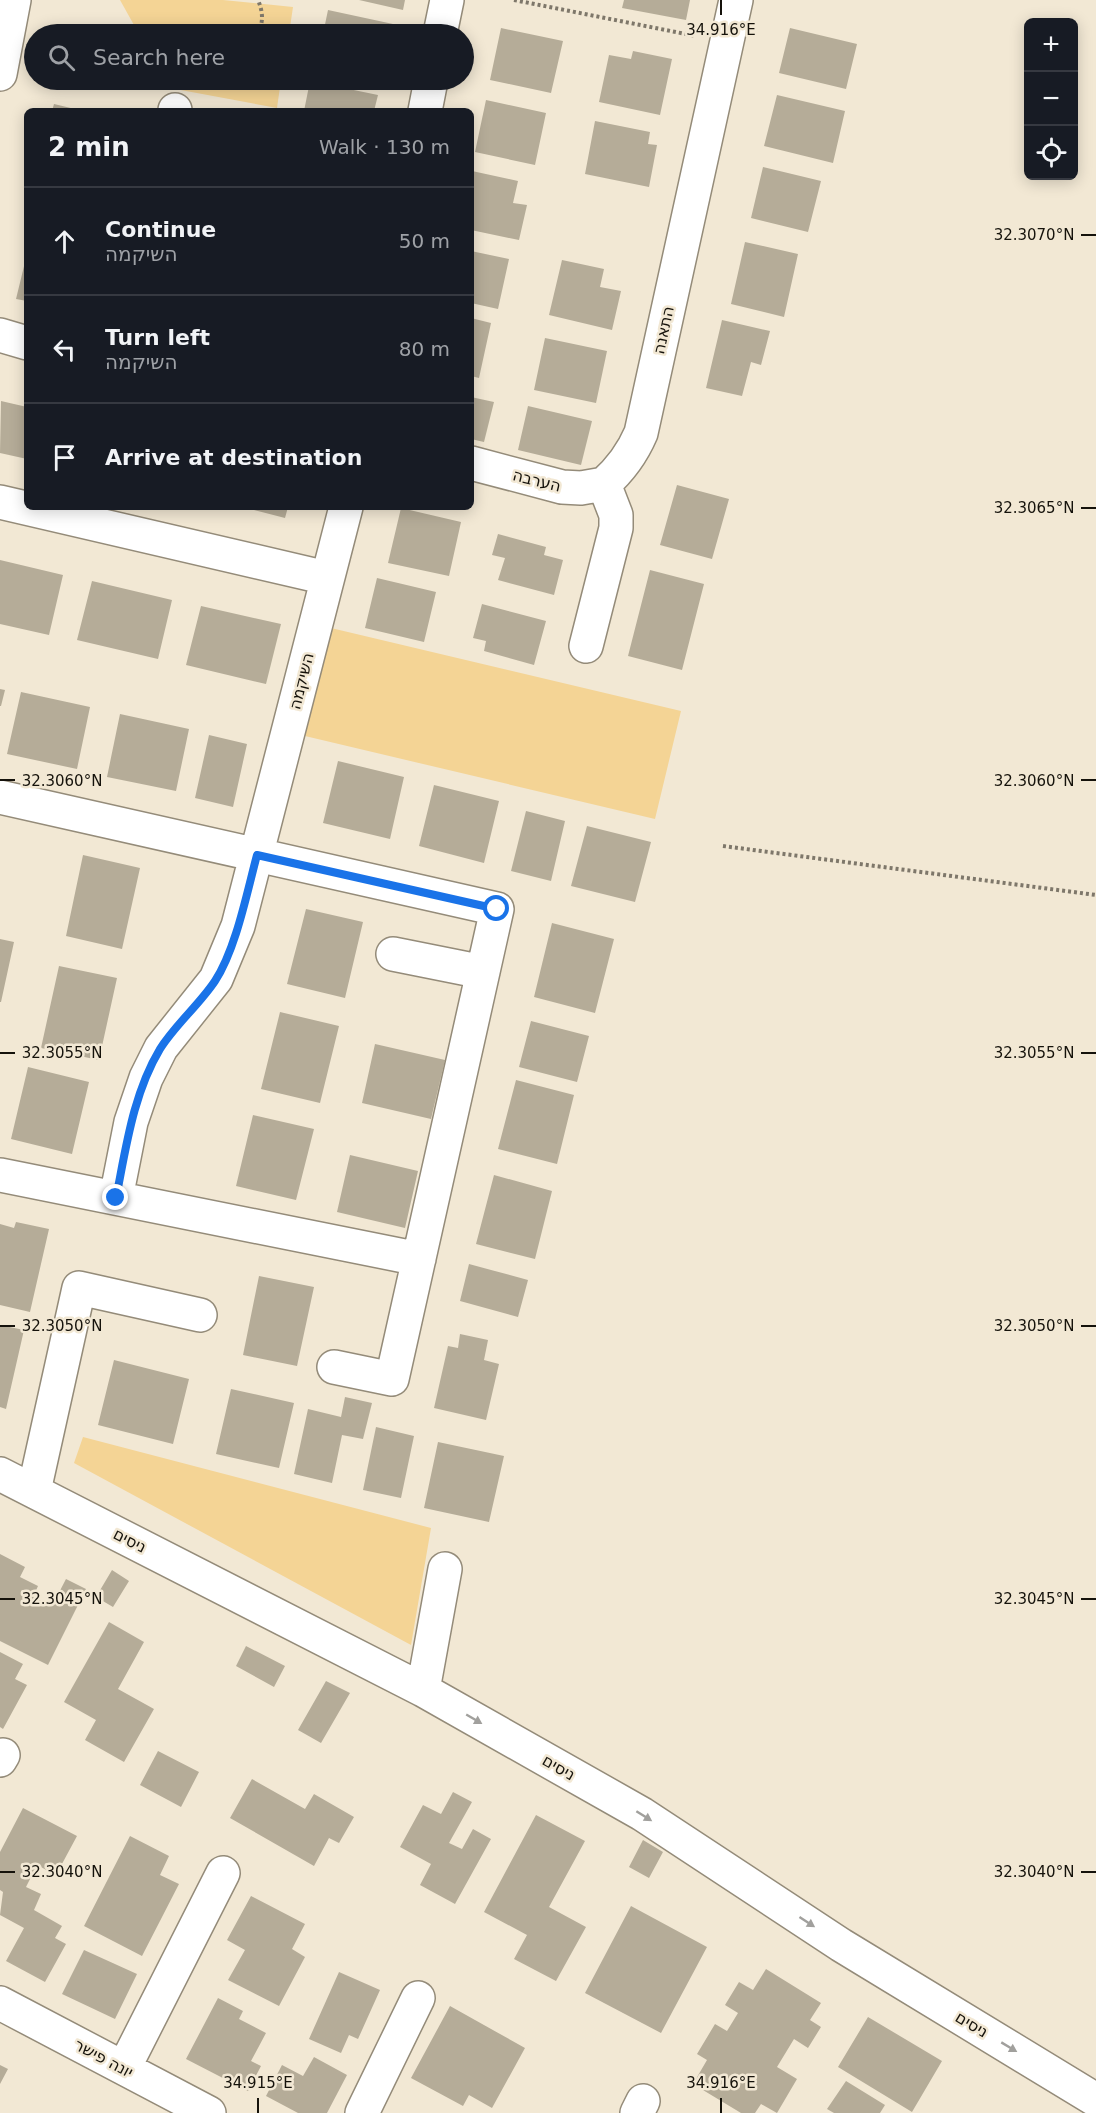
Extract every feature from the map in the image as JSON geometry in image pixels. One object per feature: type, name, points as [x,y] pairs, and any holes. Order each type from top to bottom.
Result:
[{"type":"street","points":[[0,74],[14,0]]},
{"type":"street","points":[[442,24],[447,0]]},
{"type":"street","name":"התאנה","points":[[604,484],[634,451],[641,433],[736,0]]},
{"type":"street","points":[[426,108],[429,90]]},
{"type":"street","points":[[0,335],[24,341]]},
{"type":"street","name":"הערבה","points":[[474,463],[561,487],[581,488],[604,484]]},
{"type":"street","points":[[586,646],[616,528],[616,515],[604,484]]},
{"type":"street","points":[[0,502],[24,508]]},
{"type":"street","points":[[34,510],[327,578]]},
{"type":"street","name":"השיקמה","points":[[116,1198],[130,1122],[146,1078],[161,1048],[216,979],[238,926],[345,510]]},
{"type":"street","points":[[0,797],[497,909],[392,1379],[333,1367]]},
{"type":"street","points":[[393,954],[480,983]]},
{"type":"street","points":[[0,1176],[419,1259]]},
{"type":"street","points":[[34,1491],[79,1288],[200,1315]]},
{"type":"street","name":"ניסים","points":[[0,1474],[423,1690],[642,1814],[841,1945],[1096,2100]]},
{"type":"street","points":[[423,1690],[445,1569]]},
{"type":"street","points":[[124,2068],[223,1873]]},
{"type":"street","points":[[362,2113],[418,1998]]},
{"type":"street","name":"יונה פישר","points":[[0,2002],[209,2113]]},
{"type":"path","points":[[258,0],[263,10],[262,24]]},
{"type":"path","points":[[514,0],[726,43]]},
{"type":"path","points":[[723,846],[1096,895]]},
{"type":"shaded area","points":[[120,0],[223,0],[293,7],[290,24],[133,24]]},
{"type":"shaded area","points":[[181,90],[280,90],[277,108]]},
{"type":"shaded area","points":[[331,628],[681,711],[655,819],[305,736]]},
{"type":"shaded area","points":[[83,1437],[431,1528],[411,1645],[74,1463]]},
{"type":"building","points":[[359,0],[405,0],[403,10]]},
{"type":"building","points":[[624,0],[690,0],[686,20],[622,8]]},
{"type":"building","points":[[328,10],[393,24],[325,24]]},
{"type":"building","points":[[501,28],[563,41],[551,93],[490,80]]},
{"type":"building","points":[[790,28],[857,44],[846,89],[779,73]]},
{"type":"building","points":[[633,51],[672,59],[660,115],[599,102],[609,55],[631,59]]},
{"type":"building","points":[[308,90],[354,90],[378,95],[375,108],[305,108]]},
{"type":"building","points":[[777,95],[845,111],[833,163],[764,146]]},
{"type":"building","points":[[486,100],[546,113],[535,165],[475,152]]},
{"type":"building","points":[[54,104],[71,108],[53,108]]},
{"type":"building","points":[[595,121],[650,132],[648,144],[657,145],[649,187],[585,174]]},
{"type":"building","points":[[763,167],[821,181],[808,232],[751,218]]},
{"type":"building","points":[[474,171],[518,181],[513,203],[527,205],[519,240],[474,231]]},
{"type":"building","points":[[745,242],[798,254],[784,317],[731,304]]},
{"type":"building","points":[[474,252],[509,259],[498,309],[474,304]]},
{"type":"building","points":[[562,260],[604,269],[600,287],[621,291],[612,330],[549,315]]},
{"type":"building","points":[[24,266],[24,300],[16,299]]},
{"type":"building","points":[[474,319],[491,323],[479,378],[474,377]]},
{"type":"building","points":[[722,320],[770,331],[761,365],[751,362],[742,396],[706,388]]},
{"type":"building","points":[[545,338],[607,351],[596,403],[534,390]]},
{"type":"building","points":[[474,398],[494,402],[484,442],[474,440]]},
{"type":"building","points":[[1,401],[24,406],[24,458],[0,453]]},
{"type":"building","points":[[528,406],[592,421],[581,465],[518,450]]},
{"type":"building","points":[[677,485],[729,499],[712,559],[660,545]]},
{"type":"building","points":[[254,510],[287,510],[285,518]]},
{"type":"building","points":[[401,510],[461,522],[449,576],[388,563]]},
{"type":"building","points":[[498,534],[546,547],[544,555],[563,560],[554,595],[498,580],[505,558],[492,555]]},
{"type":"building","points":[[0,560],[63,575],[49,635],[0,624]]},
{"type":"building","points":[[650,570],[704,584],[682,670],[628,656]]},
{"type":"building","points":[[377,578],[436,592],[424,642],[365,628]]},
{"type":"building","points":[[92,581],[172,600],[158,659],[77,640]]},
{"type":"building","points":[[482,604],[546,621],[534,665],[484,651],[486,641],[473,638]]},
{"type":"building","points":[[201,606],[281,624],[266,684],[186,665]]},
{"type":"building","points":[[0,689],[5,690],[1,706],[0,706]]},
{"type":"building","points":[[21,692],[90,707],[77,769],[7,754]]},
{"type":"building","points":[[120,714],[189,729],[176,791],[107,777]]},
{"type":"building","points":[[209,735],[247,744],[233,807],[195,798]]},
{"type":"building","points":[[338,761],[404,777],[390,839],[323,823]]},
{"type":"building","points":[[434,785],[499,801],[484,863],[419,846]]},
{"type":"building","points":[[526,811],[565,821],[551,881],[511,871]]},
{"type":"building","points":[[587,826],[651,842],[635,902],[571,886]]},
{"type":"building","points":[[83,855],[140,868],[122,949],[66,936]]},
{"type":"building","points":[[306,909],[363,922],[345,998],[287,984]]},
{"type":"building","points":[[552,923],[614,939],[595,1013],[534,997]]},
{"type":"building","points":[[0,939],[14,942],[1,1002],[0,1002]]},
{"type":"building","points":[[59,966],[117,978],[99,1060],[41,1048]]},
{"type":"building","points":[[280,1012],[339,1026],[320,1103],[261,1089]]},
{"type":"building","points":[[531,1021],[589,1036],[577,1082],[519,1067]]},
{"type":"building","points":[[375,1044],[445,1060],[431,1119],[362,1103]]},
{"type":"building","points":[[28,1067],[89,1082],[72,1154],[11,1139]]},
{"type":"building","points":[[516,1080],[574,1095],[557,1164],[498,1149]]},
{"type":"building","points":[[253,1115],[314,1129],[296,1200],[236,1186]]},
{"type":"building","points":[[350,1155],[418,1171],[405,1228],[337,1212]]},
{"type":"building","points":[[494,1175],[552,1191],[535,1259],[476,1244]]},
{"type":"building","points":[[16,1222],[49,1229],[30,1312],[0,1305],[0,1224],[14,1228]]},
{"type":"building","points":[[469,1264],[528,1280],[518,1317],[460,1301]]},
{"type":"building","points":[[259,1276],[314,1287],[297,1366],[243,1355]]},
{"type":"building","points":[[0,1325],[24,1330],[6,1409],[0,1407]]},
{"type":"building","points":[[460,1334],[488,1340],[484,1360],[499,1364],[486,1420],[434,1408],[448,1346],[458,1348]]},
{"type":"building","points":[[114,1360],[189,1379],[173,1444],[98,1425]]},
{"type":"building","points":[[231,1389],[294,1403],[279,1468],[216,1454]]},
{"type":"building","points":[[345,1397],[372,1403],[363,1439],[342,1435],[332,1483],[294,1474],[308,1409],[341,1417]]},
{"type":"building","points":[[376,1427],[414,1436],[401,1498],[363,1490]]},
{"type":"building","points":[[438,1442],[504,1456],[489,1522],[424,1508]]},
{"type":"building","points":[[0,1554],[25,1567],[20,1577],[38,1586],[33,1597],[52,1606],[66,1579],[86,1589],[48,1665],[0,1641]]},
{"type":"building","points":[[112,1570],[129,1581],[113,1607],[96,1597]]},
{"type":"building","points":[[109,1622],[144,1642],[118,1689],[154,1709],[124,1762],[85,1740],[96,1720],[64,1702]]},
{"type":"building","points":[[246,1646],[285,1666],[274,1687],[236,1666]]},
{"type":"building","points":[[0,1652],[23,1664],[15,1679],[27,1685],[3,1729],[0,1727]]},
{"type":"building","points":[[326,1681],[350,1693],[321,1743],[298,1730]]},
{"type":"building","points":[[158,1751],[199,1772],[181,1807],[140,1785]]},
{"type":"building","points":[[252,1779],[305,1809],[314,1794],[354,1817],[339,1843],[329,1838],[314,1866],[230,1818]]},
{"type":"building","points":[[453,1792],[472,1802],[449,1843],[462,1849],[473,1829],[491,1839],[455,1904],[420,1885],[431,1864],[400,1847],[423,1805],[441,1814]]},
{"type":"building","points":[[23,1808],[77,1836],[56,1875],[37,1865],[26,1887],[41,1894],[34,1910],[62,1926],[55,1938],[66,1944],[45,1982],[6,1961],[24,1928],[0,1915],[3,1892],[0,1890],[0,1852]]},
{"type":"building","points":[[536,1815],[585,1841],[549,1907],[586,1927],[556,1981],[514,1959],[527,1935],[484,1912]]},
{"type":"building","points":[[130,1836],[169,1856],[160,1875],[179,1884],[142,1956],[84,1926]]},
{"type":"building","points":[[643,1840],[663,1852],[649,1878],[629,1867]]},
{"type":"building","points":[[251,1896],[305,1924],[292,1949],[305,1957],[279,2006],[228,1980],[245,1950],[227,1940]]},
{"type":"building","points":[[631,1906],[707,1947],[661,2033],[585,1993]]},
{"type":"building","points":[[84,1950],[137,1974],[115,2019],[62,1994]]},
{"type":"building","points":[[766,1969],[821,2003],[810,2020],[821,2027],[808,2048],[794,2039],[777,2067],[797,2079],[777,2113],[761,2104],[755,2113],[741,2113],[693,2084],[707,2060],[697,2054],[715,2024],[727,2031],[738,2013],[725,2005],[739,1982],[753,1990]]},
{"type":"building","points":[[339,1972],[380,1990],[358,2039],[349,2035],[341,2053],[309,2039]]},
{"type":"building","points":[[218,1998],[243,2011],[239,2019],[266,2033],[251,2061],[261,2066],[248,2091],[186,2059]]},
{"type":"building","points":[[450,2006],[525,2048],[492,2108],[469,2095],[463,2106],[411,2078]]},
{"type":"building","points":[[868,2017],[942,2061],[912,2112],[838,2067]]},
{"type":"building","points":[[314,2057],[347,2075],[327,2113],[298,2113],[266,2096],[282,2065],[303,2076]]},
{"type":"building","points":[[0,2065],[8,2069],[0,2084]]},
{"type":"building","points":[[846,2081],[885,2105],[880,2113],[834,2113],[827,2109]]},
{"type":"route","points":[[116,1198],[130,1122],[146,1078],[161,1048],[216,979],[238,926],[257,855],[497,909]]}]
